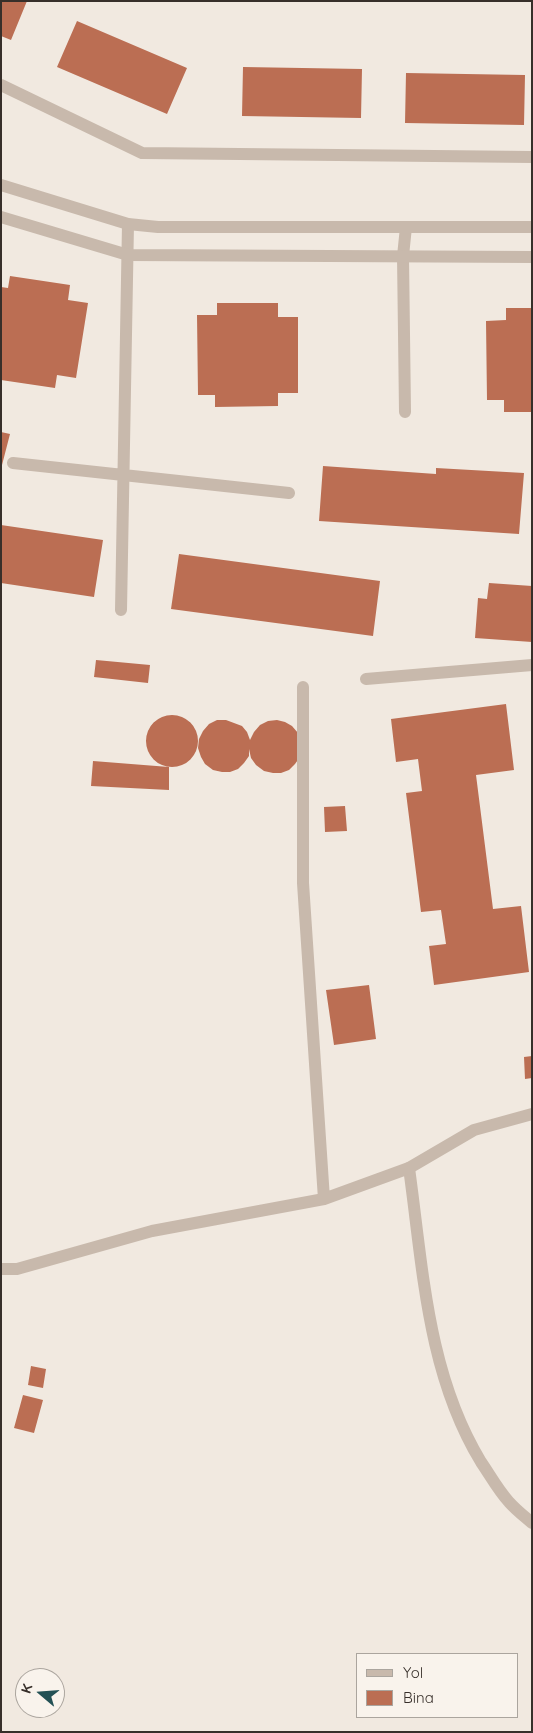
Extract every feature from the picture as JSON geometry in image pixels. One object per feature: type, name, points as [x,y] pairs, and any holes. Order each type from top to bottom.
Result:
[{"type":"street","points":[[1,85],[142,153],[532,157]]},
{"type":"street","points":[[1,185],[128,224],[158,227],[532,227]]},
{"type":"street","points":[[1,217],[128,255],[532,257]]},
{"type":"street","points":[[121,610],[128,224]]},
{"type":"street","points":[[405,412],[403,256],[406,227]]},
{"type":"street","points":[[13,463],[289,493]]},
{"type":"street","points":[[366,679],[532,665]]},
{"type":"street","points":[[303,687],[303,883],[324,1199]]},
{"type":"street","points":[[1,1273],[152,1231],[324,1199],[409,1168],[474,1130],[532,1114]]},
{"type":"street","points":[[409,1168],[431,1328],[448,1392],[471,1443],[491,1477],[509,1502],[532,1523]]},
{"type":"street","points":[[1,1269],[17,1269]]},
{"type":"building","points":[[1,1],[27,1],[11,40],[1,36]]},
{"type":"building","points":[[77,21],[187,68],[167,114],[57,67]]},
{"type":"building","points":[[243,67],[362,69],[361,118],[242,116]]},
{"type":"building","points":[[406,73],[525,75],[524,125],[405,123]]},
{"type":"building","points":[[10,276],[70,285],[68,300],[88,303],[76,378],[57,375],[55,388],[1,380],[1,287],[8,288]]},
{"type":"building","points":[[217,303],[278,303],[278,317],[298,317],[298,393],[278,393],[278,406],[215,407],[215,395],[198,395],[197,315],[217,315]]},
{"type":"building","points":[[506,308],[532,308],[532,412],[504,412],[504,400],[487,400],[486,321],[506,320]]},
{"type":"building","points":[[1,432],[10,434],[2,465],[1,465]]},
{"type":"building","points":[[323,466],[436,474],[436,468],[524,473],[519,534],[319,521]]},
{"type":"building","points":[[1,525],[103,540],[94,597],[1,583]]},
{"type":"building","points":[[179,554],[380,581],[373,636],[171,609]]},
{"type":"building","points":[[489,583],[532,586],[532,642],[475,638],[478,598],[487,599]]},
{"type":"building","points":[[96,660],[150,665],[148,683],[94,677]]},
{"type":"building","points":[[506,704],[514,770],[476,775],[493,909],[521,906],[529,972],[434,985],[429,946],[446,944],[441,910],[421,912],[406,793],[422,791],[418,759],[396,762],[391,719]]},
{"type":"building","points":[[167,715],[177,715],[191,722],[198,736],[198,746],[191,760],[177,767],[167,767],[157,763],[150,756],[146,746],[146,736],[150,726],[157,719]]},
{"type":"building","points":[[217,720],[226,720],[242,726],[250,740],[260,725],[268,721],[277,720],[285,722],[298,733],[300,757],[289,770],[273,773],[264,771],[256,765],[251,758],[249,749],[249,756],[238,769],[230,772],[213,770],[205,764],[198,748],[199,739],[203,731],[209,724]]},
{"type":"building","points":[[93,761],[169,767],[169,790],[91,786]]},
{"type":"building","points":[[345,806],[347,831],[325,832],[324,807]]},
{"type":"building","points":[[369,985],[376,1039],[334,1045],[326,990]]},
{"type":"building","points":[[532,1056],[532,1078],[525,1079],[524,1057]]},
{"type":"building","points":[[31,1366],[46,1369],[43,1388],[28,1385]]},
{"type":"building","points":[[23,1395],[43,1400],[34,1433],[14,1428]]}]
